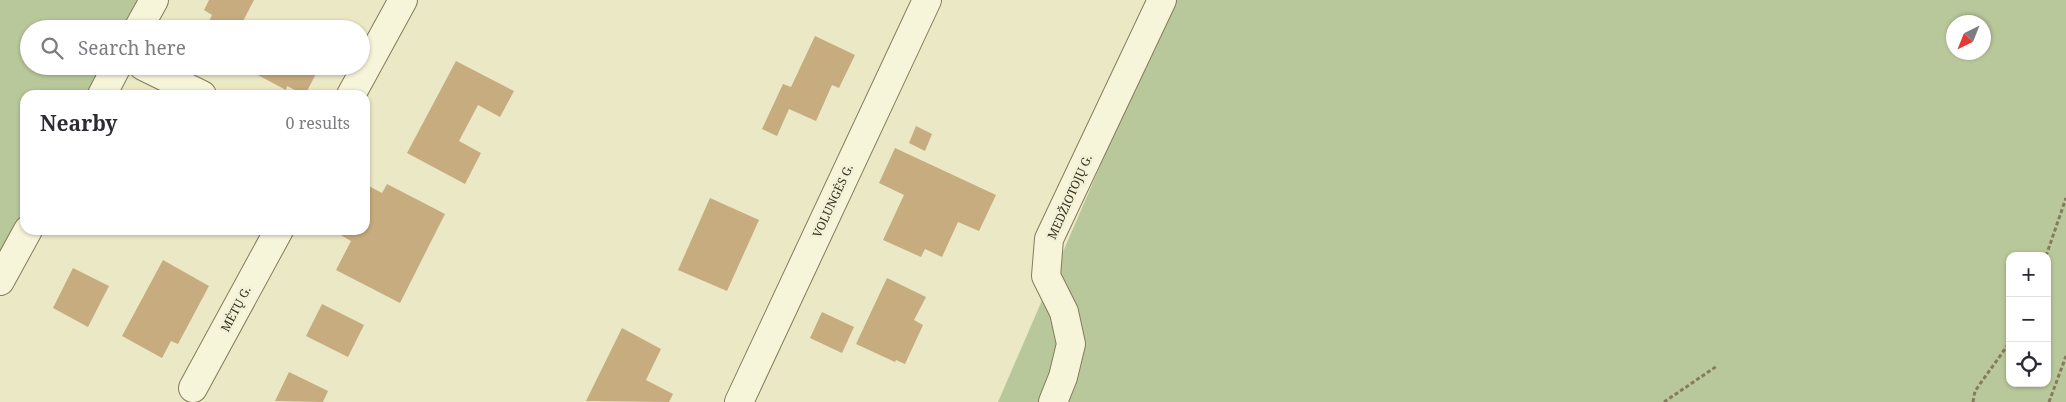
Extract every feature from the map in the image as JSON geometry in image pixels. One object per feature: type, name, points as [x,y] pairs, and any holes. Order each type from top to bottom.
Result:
[{"type":"street","points":[[143,20],[154,0]]},
{"type":"street","points":[[370,61],[403,0]]},
{"type":"street","name":"VOLUNGĖS G.","points":[[739,402],[927,0]]},
{"type":"street","name":"MEDŽIOTOJŲ G.","points":[[1053,402],[1063,377],[1071,344],[1064,312],[1046,276],[1049,239],[1162,0]]},
{"type":"street","points":[[105,90],[112,75]]},
{"type":"street","points":[[161,75],[192,90]]},
{"type":"street","points":[[355,90],[363,75]]},
{"type":"street","points":[[0,280],[25,235]]},
{"type":"street","name":"MĖTŲ G.","points":[[194,388],[276,235]]},
{"type":"path","points":[[2047,252],[2066,198]]},
{"type":"path","points":[[1972,402],[1976,391],[2006,348]]},
{"type":"path","points":[[2049,402],[2066,356]]},
{"type":"path","points":[[1664,402],[1717,366]]},
{"type":"green space","points":[[0,0],[144,0],[134,20],[20,20],[20,75],[104,75],[96,90],[20,90],[20,231],[0,269]]},
{"type":"green space","points":[[1172,0],[2066,0],[2066,402],[998,402]]},
{"type":"building","points":[[209,0],[254,0],[244,20],[210,20],[212,15],[204,10]]},
{"type":"building","points":[[815,36],[855,55],[839,88],[832,85],[816,121],[789,109],[777,136],[762,129],[783,84],[791,87]]},
{"type":"building","points":[[456,61],[514,91],[500,117],[478,105],[459,141],[481,153],[465,184],[407,153]]},
{"type":"building","points":[[258,75],[315,75],[308,90],[295,90],[287,86],[286,90]]},
{"type":"building","points":[[916,126],[932,134],[925,151],[909,143]]},
{"type":"building","points":[[895,148],[996,195],[979,231],[958,222],[942,257],[925,249],[921,257],[883,240],[904,195],[879,183]]},
{"type":"building","points":[[387,184],[445,214],[400,303],[336,270],[351,241],[341,235],[370,235],[370,187],[382,193]]},
{"type":"building","points":[[710,198],[759,220],[727,291],[678,270]]},
{"type":"building","points":[[163,260],[209,286],[178,344],[171,341],[162,358],[122,336]]},
{"type":"building","points":[[73,268],[109,286],[88,327],[53,308]]},
{"type":"building","points":[[887,278],[926,297],[914,320],[923,325],[905,364],[896,360],[895,362],[856,344]]},
{"type":"building","points":[[322,304],[364,325],[348,357],[306,336]]},
{"type":"building","points":[[822,312],[854,327],[842,353],[810,338]]},
{"type":"building","points":[[622,328],[661,349],[646,380],[673,394],[669,402],[586,401]]},
{"type":"building","points":[[289,372],[328,391],[323,402],[275,401]]}]
